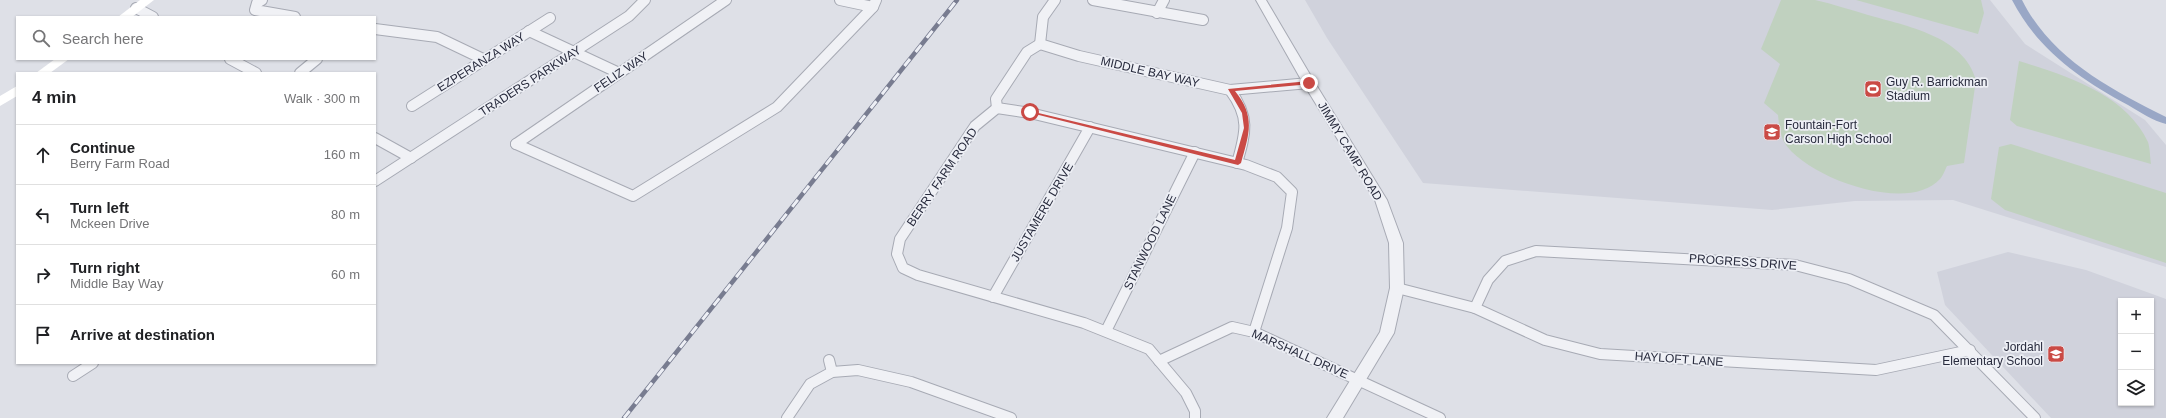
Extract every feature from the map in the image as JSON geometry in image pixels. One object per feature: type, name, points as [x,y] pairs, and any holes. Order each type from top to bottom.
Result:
[{"type":"main road","points":[[125,16],[148,0]]},
{"type":"main road","points":[[44,72],[62,60]]},
{"type":"main road","points":[[0,102],[16,91]]},
{"type":"street","points":[[262,0],[257,4],[255,10],[289,16]]},
{"type":"street","name":"TRADERS PARKWAY","points":[[376,180],[576,52],[629,16],[645,0]]},
{"type":"street","name":"FELIZ WAY","points":[[726,0],[516,144],[633,196],[777,107],[874,4]]},
{"type":"street","points":[[840,0],[874,4]]},
{"type":"street","points":[[1055,0],[1044,17],[1040,44],[1027,52],[996,100],[997,108],[1030,112],[1195,152],[1238,163],[1272,174],[1283,180],[1292,192],[1287,228],[1254,332]]},
{"type":"street","points":[[1093,0],[1157,13],[1203,20]]},
{"type":"street","points":[[1157,13],[1164,0]]},
{"type":"street","name":"JIMMY CAMP ROAD","points":[[1261,0],[1309,83],[1381,200],[1396,242],[1397,288],[1387,333],[1335,418]]},
{"type":"street","points":[[136,8],[151,16]]},
{"type":"street","name":"EZPERANZA WAY","points":[[412,106],[483,59],[550,18]]},
{"type":"street","points":[[376,29],[438,37],[483,59]]},
{"type":"street","points":[[529,31],[619,73]]},
{"type":"street","name":"MIDDLE BAY WAY","points":[[1040,44],[1079,56],[1230,90],[1309,83]]},
{"type":"street","points":[[232,60],[254,72]]},
{"type":"street","points":[[301,72],[316,60]]},
{"type":"street","points":[[1230,90],[1240,102],[1245,113],[1247,128],[1238,163]]},
{"type":"street","name":"BERRY FARM ROAD","points":[[997,108],[975,126],[900,239],[897,254],[903,268],[918,275],[1106,331],[1149,349],[1186,393],[1195,411],[1195,418]]},
{"type":"street","name":"JUSTAMERE DRIVE","points":[[993,297],[1090,127]]},
{"type":"street","points":[[376,139],[411,158]]},
{"type":"street","name":"STANWOOD LANE","points":[[1106,331],[1195,152]]},
{"type":"street","name":"PROGRESS DRIVE","points":[[1475,308],[1488,280],[1505,261],[1536,251],[1795,264],[1850,279],[1934,315],[2035,418]]},
{"type":"street","name":"HAYLOFT LANE","points":[[1397,288],[1475,308],[1545,340],[1600,354],[1876,370],[1970,350]]},
{"type":"street","name":"MARSHALL DRIVE","points":[[1159,361],[1232,327],[1254,332],[1359,379],[1440,418]]},
{"type":"street","points":[[73,376],[91,364]]},
{"type":"street","points":[[787,418],[810,384],[830,366],[858,370],[911,382],[1011,418]]},
{"type":"shaded area","name":"Fountain-Fort Carson High School","points":[[1305,0],[1990,0],[2025,44],[2145,120],[2166,145],[2166,267],[1953,200],[1855,201],[1772,210],[1423,183],[1327,38]]},
{"type":"shaded area","name":"Jordahl Elementary School","points":[[2008,252],[2086,270],[2166,299],[2166,418],[2051,418],[1945,305],[1937,272]]},
{"type":"green space","name":"Guy R. Barrickman Stadium","points":[[1781,0],[1815,0],[1916,29],[1947,43],[1959,53],[1969,65],[1976,80],[1964,163],[1947,166],[1940,179],[1925,189],[1905,193],[1882,192],[1858,187],[1834,179],[1813,168],[1795,155],[1784,142],[1778,115],[1764,103],[1780,64],[1761,49]]},
{"type":"green space","points":[[1856,0],[1981,0],[1984,13],[1978,34]]},
{"type":"green space","points":[[2019,61],[2074,80],[2110,99],[2125,111],[2138,125],[2148,142],[2151,164],[2017,126],[2010,120]]},
{"type":"green space","points":[[2011,144],[2166,193],[2166,263],[2005,210],[1991,199],[1999,147]]},
{"type":"waterway","points":[[2017,0],[2020,7],[2040,34],[2055,52],[2068,64],[2116,95],[2166,121]]},
{"type":"railway","points":[[624,418],[957,0]]},
{"type":"place","name":"Guy R. Barrickman Stadium","points":[[1873,89]]},
{"type":"place","name":"Fountain-Fort Carson High School","points":[[1772,132]]},
{"type":"place","name":"Jordahl Elementary School","points":[[2056,354]]},
{"type":"route","points":[[1030,112],[1238,163],[1247,128],[1245,113],[1240,102],[1230,90],[1309,83]]}]
